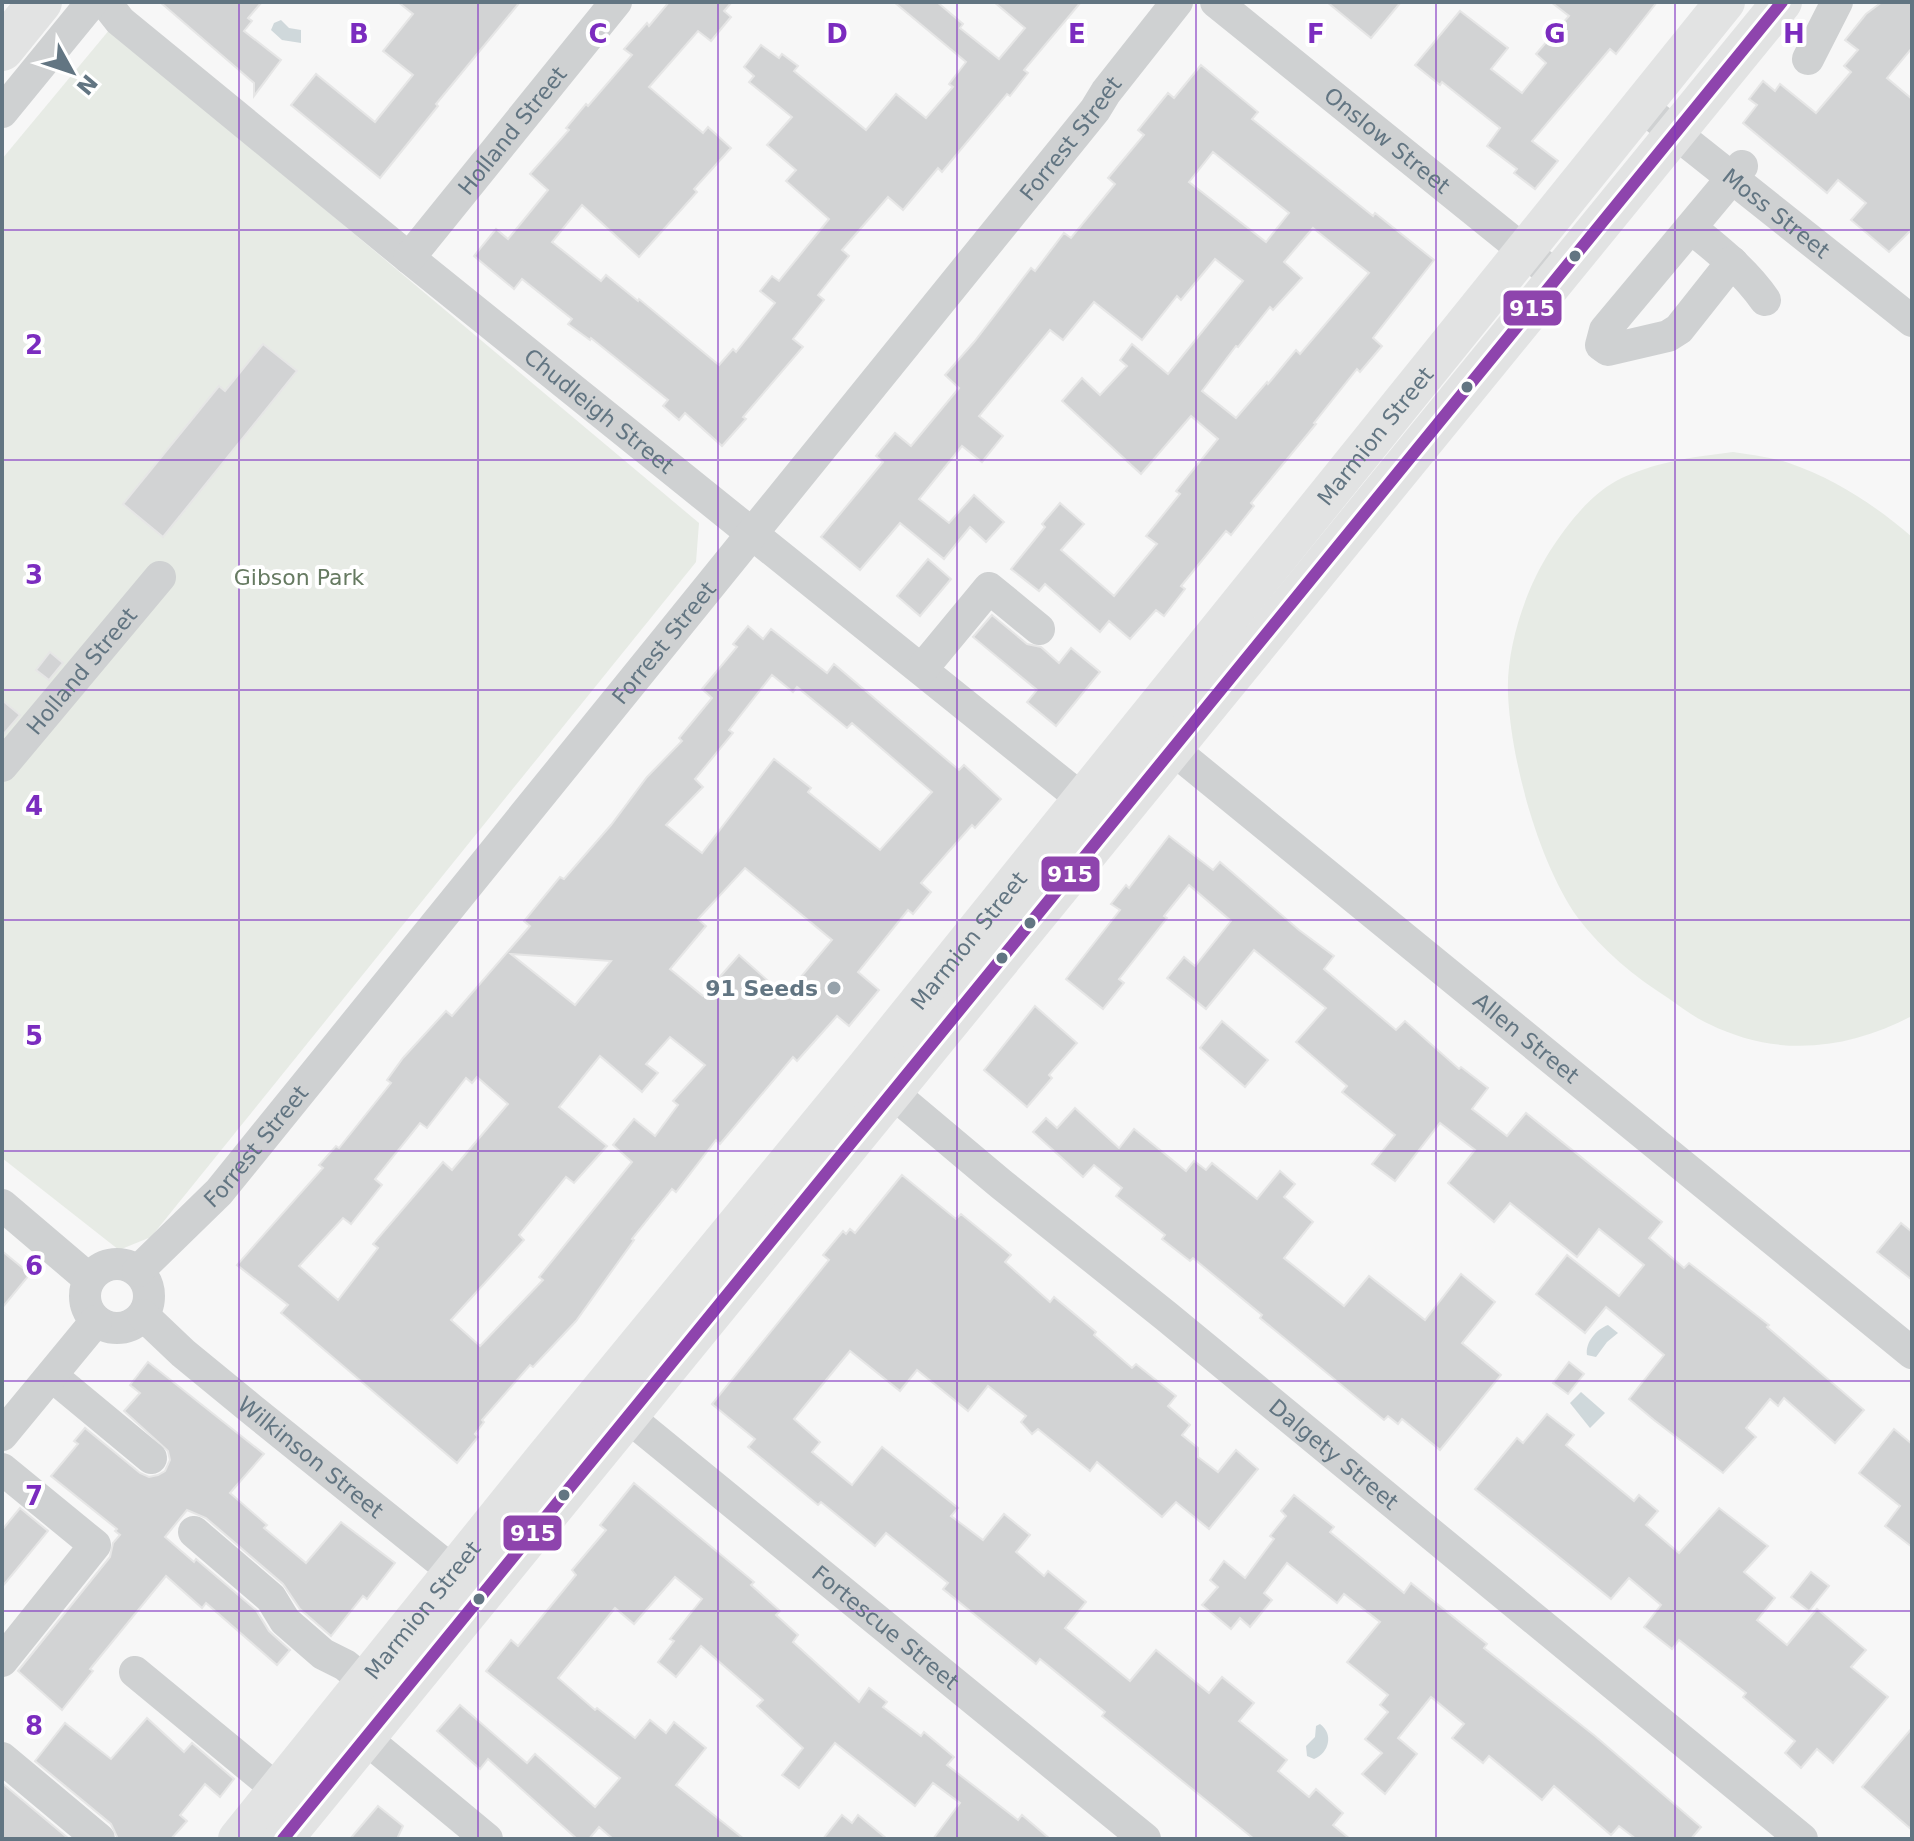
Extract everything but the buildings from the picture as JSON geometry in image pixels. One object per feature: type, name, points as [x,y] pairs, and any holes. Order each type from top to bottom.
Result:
[{"type":"highway","points":[[2,49],[70,8]]},
{"type":"main road","name":"Marmion Street","points":[[238,1839],[366,1682],[468,1584],[627,1416],[878,1081],[1082,799],[1725,2]]},
{"type":"main road","name":"Marmion Street","points":[[283,1839],[365,1738],[468,1584],[545,1458],[1174,750],[1782,2]]},
{"type":"street","name":"Holland Street","points":[[409,258],[616,2]]},
{"type":"street","name":"Forrest Street","points":[[138,1271],[219,1192],[1093,113],[1177,2]]},
{"type":"street","name":"Onslow Street","points":[[1216,2],[1558,278]]},
{"type":"street","points":[[1808,59],[1837,2]]},
{"type":"street","name":"Chudleigh Street","points":[[70,8],[113,12],[409,258],[1082,799]]},
{"type":"street","points":[[2,112],[70,8]]},
{"type":"street","name":"Moss Street","points":[[1646,98],[1908,304]]},
{"type":"street","points":[[1732,262],[1679,329],[1668,336],[1608,350],[1601,345],[1605,330],[1737,172]]},
{"type":"street","points":[[1691,228],[1732,262],[1765,300]]},
{"type":"street","name":"Holland Street","points":[[2,766],[160,577]]},
{"type":"street","points":[[922,669],[989,588],[1039,629]]},
{"type":"street","name":"Allen Street","points":[[1142,724],[1912,1353]]},
{"type":"street","name":"Dalgety Street","points":[[878,1081],[1802,1839]]},
{"type":"street","points":[[5,1213],[89,1279]]},
{"type":"street","points":[[120,1263],[138,1271],[149,1287],[150,1297],[143,1315],[127,1327],[116,1329],[96,1321],[85,1302],[89,1279],[101,1268],[120,1263]]},
{"type":"street","name":"Wilkinson Street","points":[[143,1315],[194,1362],[468,1584]]},
{"type":"street","points":[[2,1435],[96,1321]]},
{"type":"street","points":[[52,1376],[151,1458]]},
{"type":"street","name":"Fortescue Street","points":[[627,1416],[1145,1839]]},
{"type":"street","points":[[2,1469],[95,1545],[2,1661]]},
{"type":"street","points":[[194,1532],[271,1598],[285,1621],[294,1629],[323,1654],[345,1665],[366,1682]]},
{"type":"street","points":[[135,1672],[278,1790]]},
{"type":"street","points":[[365,1738],[487,1839]]},
{"type":"street","points":[[2,1758],[99,1839]]},
{"type":"green space","name":"Gibson Park","points":[[110,29],[699,523],[696,562],[151,1237],[119,1250],[2,1158],[2,159]]},
{"type":"green space","points":[[1733,452],[1761,456],[1806,469],[1869,504],[1912,537],[1912,1016],[1862,1036],[1812,1046],[1761,1042],[1709,1024],[1643,981],[1598,941],[1578,918],[1551,869],[1521,780],[1510,721],[1510,658],[1525,601],[1550,551],[1579,512],[1606,488],[1630,475],[1688,458]]},
{"type":"shaded area","points":[[281,20],[289,28],[301,30],[301,43],[282,40],[271,30],[274,23]]},
{"type":"shaded area","points":[[1608,1325],[1618,1333],[1596,1357],[1587,1355],[1593,1337]]},
{"type":"shaded area","points":[[1581,1392],[1605,1413],[1590,1428],[1570,1403]]},
{"type":"shaded area","points":[[1320,1724],[1327,1733],[1328,1743],[1314,1759],[1307,1756],[1306,1746],[1315,1737],[1316,1726]]},
{"type":"transit line","name":"915","points":[[283,1839],[1782,2]]},
{"type":"place","name":"91 Seeds","points":[[834,988]]}]
